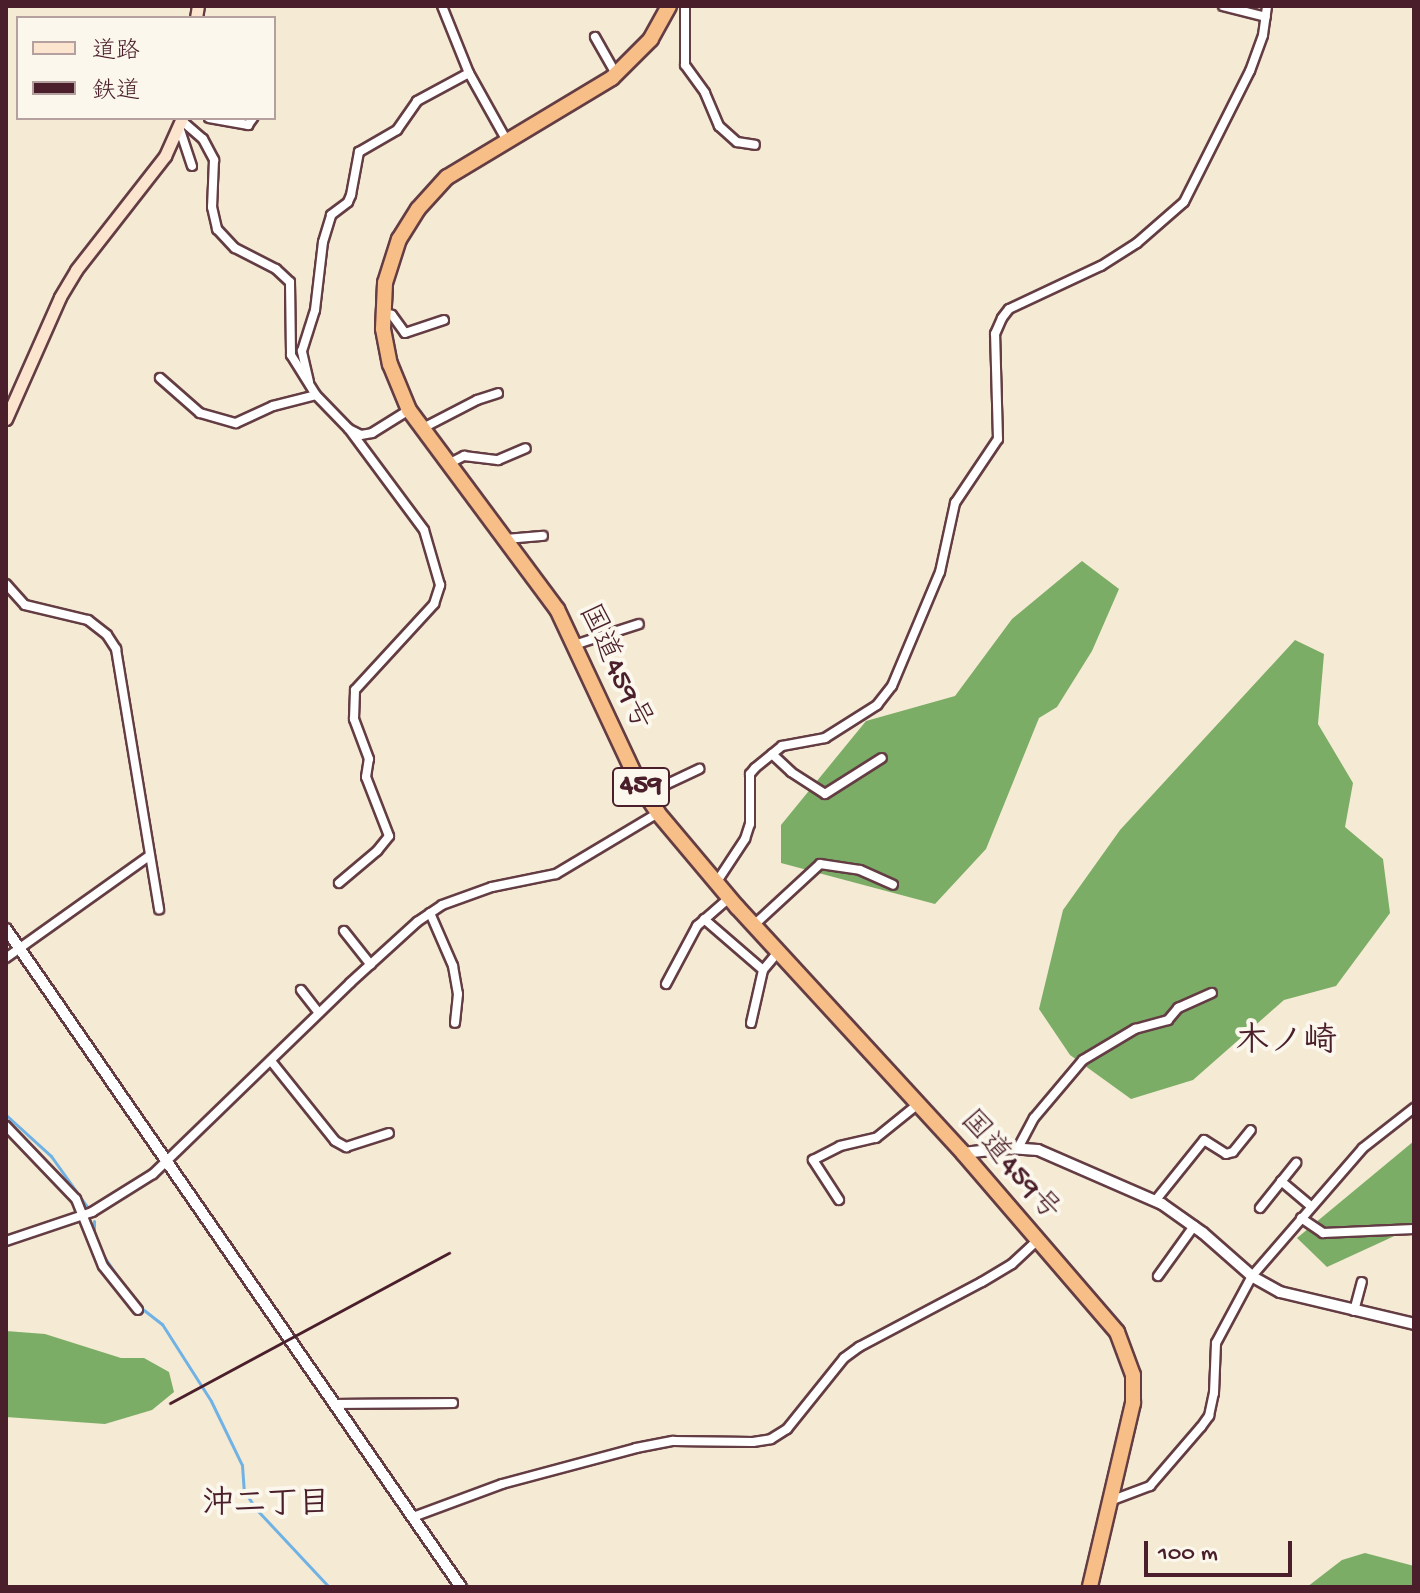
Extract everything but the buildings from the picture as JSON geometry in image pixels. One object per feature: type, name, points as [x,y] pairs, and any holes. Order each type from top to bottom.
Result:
[{"type":"highway","name":"国道459号","points":[[669,6],[651,39],[616,74],[447,177],[418,209],[394,250],[385,283],[383,312],[390,364],[409,410],[557,609],[658,813],[729,898],[963,1153],[1117,1332],[1133,1375],[1130,1421],[1090,1587]]},
{"type":"main road","points":[[6,419],[60,297],[76,270],[156,168],[181,122]]},
{"type":"street","points":[[442,6],[469,73],[507,141]]},
{"type":"street","points":[[685,6],[685,65],[705,93],[719,126],[737,142],[755,145]]},
{"type":"street","points":[[1223,6],[1266,17]]},
{"type":"street","points":[[716,883],[745,839],[750,824],[750,774],[782,746],[825,738],[886,696],[940,572],[955,503],[998,439],[995,334],[1002,318],[1009,309],[1124,251],[1184,202],[1250,71],[1267,6]]},
{"type":"street","points":[[595,37],[616,74]]},
{"type":"street","points":[[313,391],[302,351],[315,310],[323,242],[331,215],[348,202],[359,152],[397,130],[417,101],[469,73]]},
{"type":"street","points":[[220,120],[248,125],[252,120]]},
{"type":"street","points":[[181,122],[203,139],[214,160],[212,207],[217,229],[235,248],[276,269],[290,282],[291,355],[313,391],[349,429],[424,530],[440,585],[434,604],[355,690],[354,719],[369,759],[366,777],[389,836],[377,851],[339,883]]},
{"type":"street","points":[[181,122],[192,166]]},
{"type":"street","points":[[383,312],[392,315],[405,333],[444,320]]},
{"type":"street","points":[[160,378],[200,413],[236,423],[313,391]]},
{"type":"street","points":[[423,428],[477,400],[498,393]]},
{"type":"street","points":[[349,429],[361,435],[372,433],[409,410]]},
{"type":"street","points":[[450,463],[464,456],[498,460],[526,448]]},
{"type":"street","points":[[507,539],[543,536]]},
{"type":"street","points":[[6,584],[25,605],[88,620],[112,642],[119,658],[159,909]]},
{"type":"street","points":[[574,645],[639,624]]},
{"type":"street","points":[[772,754],[791,772],[825,794],[882,758]]},
{"type":"street","points":[[646,794],[699,769]]},
{"type":"street","points":[[6,1241],[103,1207],[167,1163],[319,1013],[442,905],[492,887],[556,874],[658,813]]},
{"type":"street","points":[[6,958],[149,856]]},
{"type":"street","points":[[754,925],[820,864],[870,873],[893,885]]},
{"type":"street","points":[[666,984],[704,919],[729,898]]},
{"type":"street","points":[[430,913],[453,966],[458,994],[455,1023]]},
{"type":"street","points":[[704,919],[763,970]]},
{"type":"street","points":[[6,929],[461,1587]]},
{"type":"street","points":[[344,931],[371,965]]},
{"type":"street","points":[[751,1023],[763,970],[778,952]]},
{"type":"street","points":[[301,990],[319,1013]]},
{"type":"street","points":[[1018,1148],[1034,1118],[1083,1060],[1135,1029],[1168,1020],[1178,1008],[1212,993]]},
{"type":"street","points":[[271,1061],[335,1141],[346,1147],[389,1133]]},
{"type":"street","points":[[839,1200],[813,1160],[840,1146],[876,1138],[918,1104]]},
{"type":"street","points":[[1110,1501],[1150,1486],[1209,1416],[1216,1343],[1252,1276],[1363,1148],[1414,1108]]},
{"type":"street","points":[[6,1126],[76,1199],[103,1266],[138,1310]]},
{"type":"street","points":[[1155,1201],[1204,1140],[1226,1154],[1233,1152],[1251,1130]]},
{"type":"street","points":[[963,1153],[1018,1148],[1038,1150],[1155,1201],[1194,1226],[1252,1276],[1280,1292],[1414,1324]]},
{"type":"street","points":[[1260,1208],[1296,1163]]},
{"type":"street","points":[[1281,1181],[1311,1206]]},
{"type":"street","points":[[1301,1218],[1323,1233],[1414,1229]]},
{"type":"street","points":[[1158,1276],[1194,1226]]},
{"type":"street","points":[[413,1517],[502,1484],[636,1448],[673,1441],[753,1442],[771,1439],[795,1420],[852,1352],[1012,1264],[1038,1240]]},
{"type":"street","points":[[1354,1311],[1362,1282]]},
{"type":"street","points":[[335,1404],[453,1403]]},
{"type":"green space","points":[[1082,561],[1119,589],[1092,651],[1057,707],[1039,718],[986,849],[935,904],[781,863],[781,825],[866,721],[955,696],[1012,619]]},
{"type":"green space","points":[[1295,640],[1324,654],[1318,724],[1353,783],[1345,827],[1383,859],[1390,913],[1336,986],[1284,1000],[1193,1080],[1131,1099],[1070,1055],[1039,1009],[1063,910],[1120,830]]},
{"type":"green space","points":[[1414,1141],[1414,1227],[1327,1267],[1297,1238]]},
{"type":"green space","points":[[6,1331],[45,1334],[121,1358],[144,1358],[169,1372],[174,1392],[152,1410],[105,1424],[6,1417]]},
{"type":"green space","points":[[1365,1553],[1414,1566],[1414,1587],[1307,1587],[1342,1560]]},
{"type":"waterway","points":[[6,1115],[51,1156],[88,1208]]},
{"type":"waterway","points":[[94,1221],[94,1232],[103,1255],[123,1285]]},
{"type":"waterway","points":[[140,1307],[162,1324],[211,1401],[242,1465],[244,1491],[257,1510],[329,1587]]},
{"type":"railway","points":[[170,1403],[449,1253]]},
{"type":"district","name":"木ノ崎","points":[[1286,1045]]},
{"type":"district","name":"沖二丁目","points":[[266,1506]]}]
